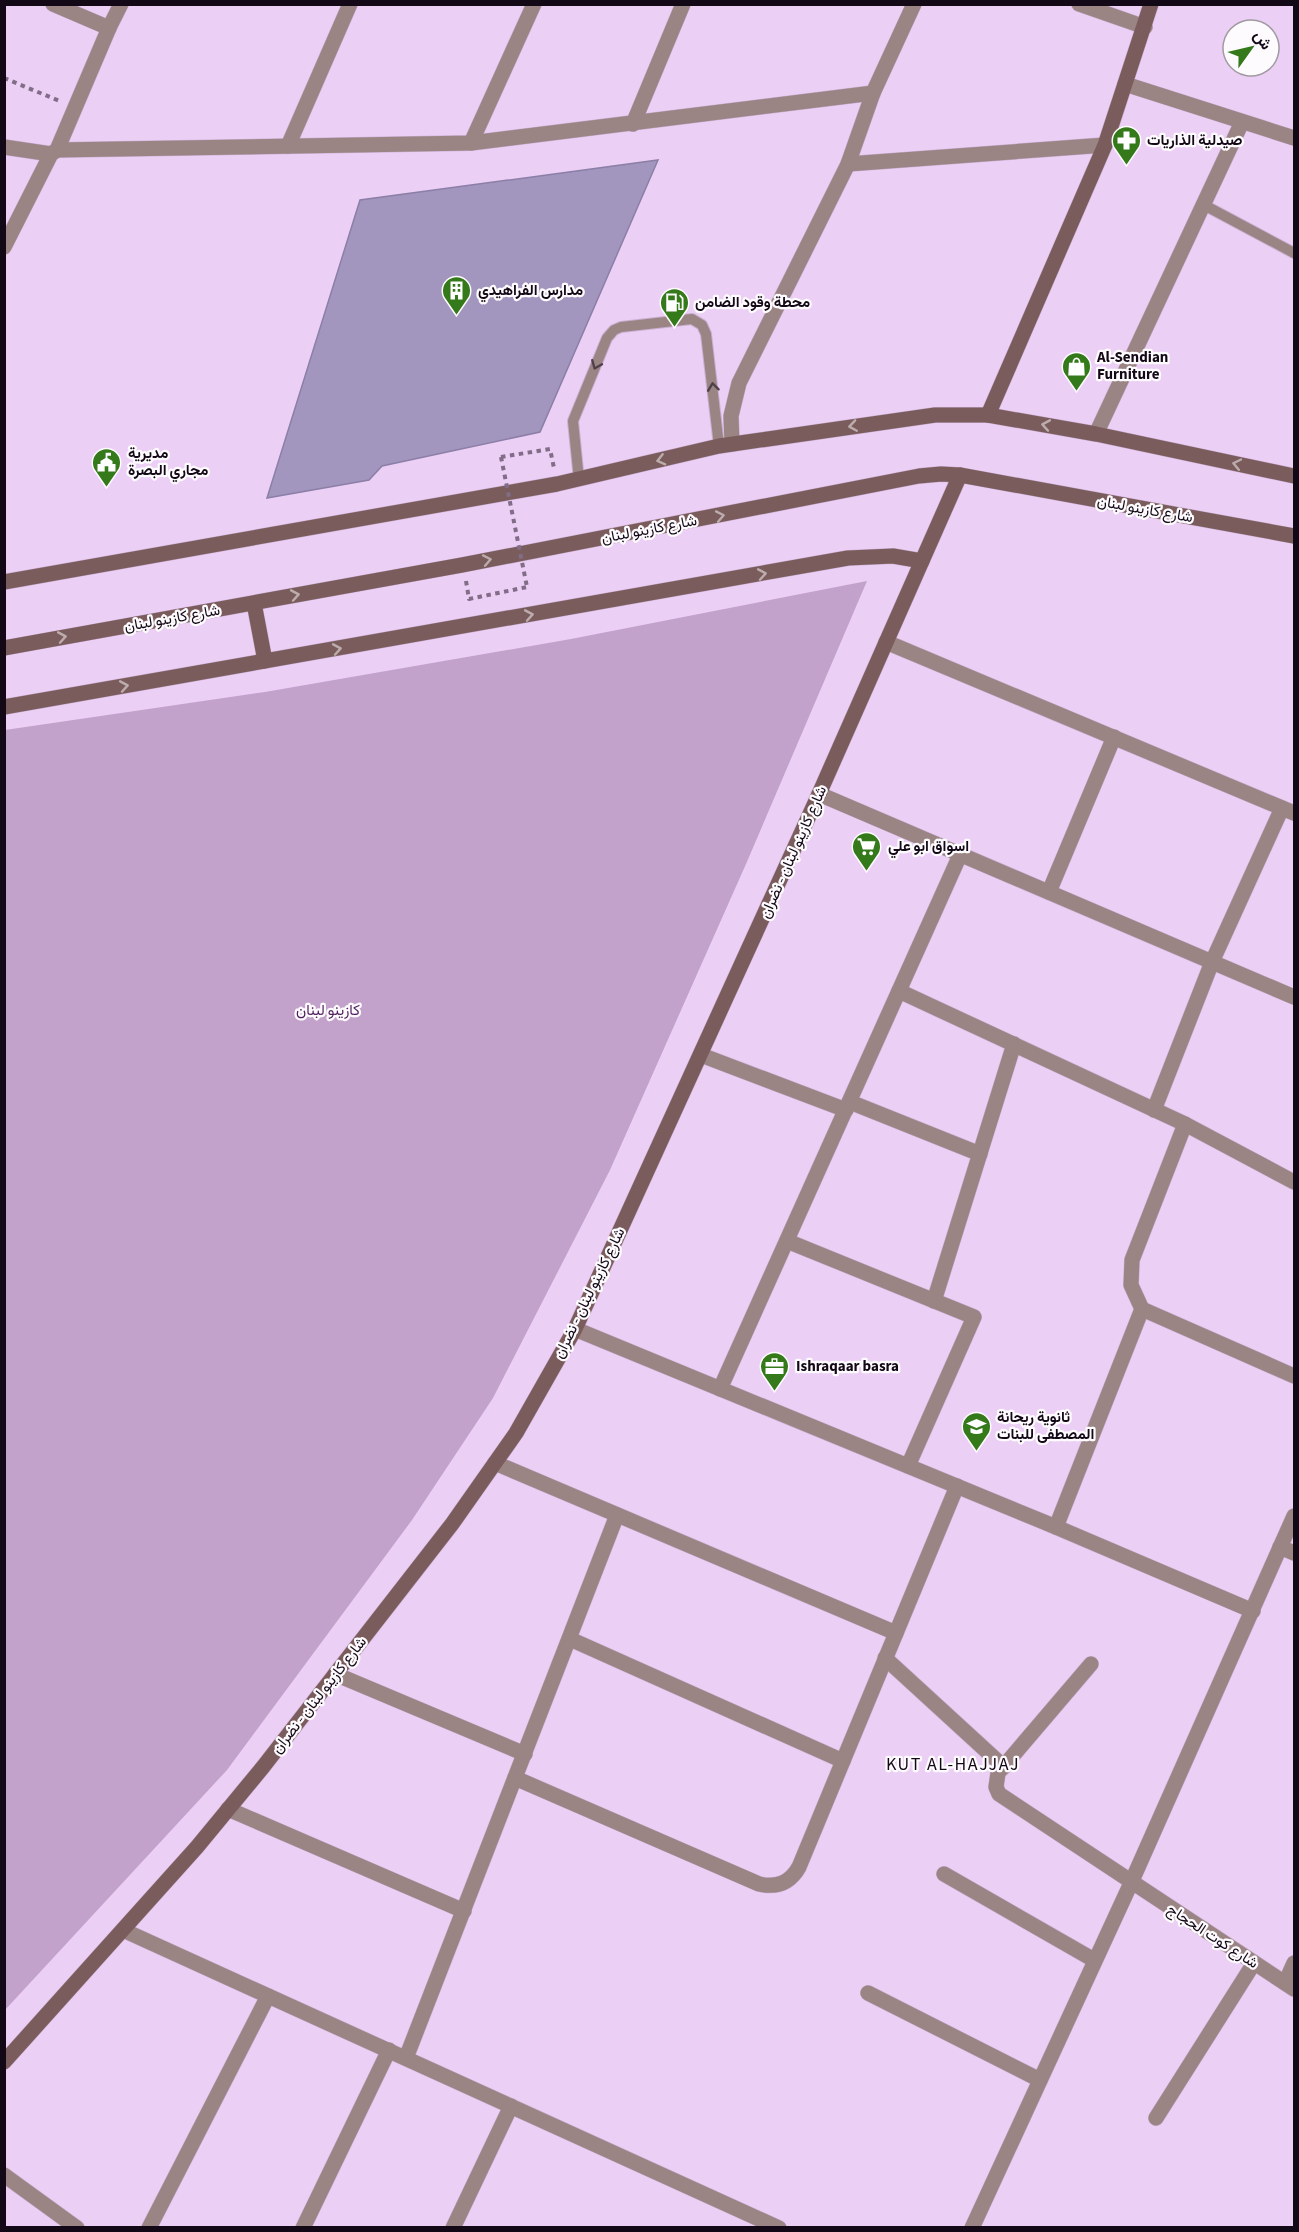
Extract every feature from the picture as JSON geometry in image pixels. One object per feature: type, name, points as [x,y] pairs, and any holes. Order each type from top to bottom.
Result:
[{"type":"street","points":[[53,4],[109,28]]},
{"type":"street","points":[[4,247],[76,107],[121,4]]},
{"type":"street","points":[[288,146],[350,4]]},
{"type":"street","points":[[471,143],[534,4]]},
{"type":"street","points":[[633,124],[683,4]]},
{"type":"street","points":[[725,445],[739,383],[848,164],[873,93],[914,4]]},
{"type":"street","points":[[1079,4],[1145,27]]},
{"type":"street","points":[[988,415],[1105,145],[1151,4]]},
{"type":"street","points":[[1125,84],[1294,138]]},
{"type":"street","points":[[4,147],[54,152],[471,143],[873,93]]},
{"type":"street","points":[[1096,434],[1242,122]]},
{"type":"street","points":[[848,164],[1105,145]]},
{"type":"street","points":[[4,582],[579,480],[725,445],[935,415],[988,415],[1096,434],[1294,476]]},
{"type":"street","name":"شارع كازينو لبنان","points":[[4,648],[462,565],[940,474],[960,475],[1294,536]]},
{"type":"street","name":"شارع كازينو لبنان - نضران","points":[[4,2062],[228,1809],[452,1524],[516,1433],[575,1329],[819,794],[960,475]]},
{"type":"street","points":[[4,707],[848,558],[878,556],[922,561]]},
{"type":"street","points":[[254,603],[265,662]]},
{"type":"street","points":[[886,642],[1288,811],[1212,962],[1154,1110]]},
{"type":"street","points":[[1049,892],[1114,737]]},
{"type":"street","points":[[819,794],[1294,997]]},
{"type":"street","points":[[720,1389],[960,855]]},
{"type":"street","points":[[899,991],[1185,1124],[1294,1182]]},
{"type":"street","points":[[934,1301],[1014,1044]]},
{"type":"street","points":[[701,1055],[980,1154]]},
{"type":"street","points":[[1185,1124],[1132,1260],[1131,1285],[1142,1309],[1294,1376]]},
{"type":"street","points":[[787,1241],[974,1317],[908,1466]]},
{"type":"street","points":[[1056,1527],[1142,1309]]},
{"type":"street","points":[[575,1329],[1056,1527],[1253,1611]]},
{"type":"street","points":[[495,1463],[896,1633]]},
{"type":"street","points":[[515,1778],[759,1884],[778,1885],[794,1875],[957,1486]]},
{"type":"street","points":[[406,2058],[617,1515]]},
{"type":"street","points":[[972,2228],[1131,1882],[1294,1516]]},
{"type":"street","points":[[1280,1547],[1294,1553]]},
{"type":"street","points":[[570,1638],[843,1761]]},
{"type":"street","points":[[885,1659],[1004,1767],[1091,1664]]},
{"type":"street","points":[[335,1674],[525,1754]]},
{"type":"street","name":"شارع كوت الحجاج","points":[[1004,1767],[996,1780],[999,1794],[1290,1986]]},
{"type":"street","points":[[228,1809],[464,1911]]},
{"type":"street","points":[[944,1874],[1094,1960]]},
{"type":"street","points":[[123,1930],[776,2227]]},
{"type":"street","points":[[1156,2118],[1254,1963]]},
{"type":"street","points":[[1290,1986],[1294,1963]]},
{"type":"street","points":[[867,1993],[1040,2080]]},
{"type":"street","points":[[149,2228],[268,1996]]},
{"type":"street","points":[[303,2228],[388,2050]]},
{"type":"street","points":[[453,2228],[511,2106]]},
{"type":"street","points":[[4,2175],[77,2228]]},
{"type":"lane","points":[[1204,205],[1294,253]]},
{"type":"lane","points":[[579,480],[573,421],[607,338],[614,330],[621,327],[692,319],[702,325],[706,334],[725,445]]},
{"type":"path","points":[[4,78],[76,107]]},
{"type":"path","points":[[469,599],[527,587],[501,457],[550,449]]},
{"type":"green space","name":"كازينو لبنان","points":[[867,581],[746,864],[610,1170],[493,1398],[412,1520],[227,1770],[5,2010],[5,730],[265,692],[571,639]]},
{"type":"building","name":"مدارس الفراهيدي","points":[[658,160],[540,432],[382,466],[369,480],[267,498],[360,200]]},
{"type":"place","name":"صيدلية الذاريات","points":[[1126,166]]},
{"type":"place","name":"مدارس الفراهيدي","points":[[457,316]]},
{"type":"place","name":"محطة وقود الضامن","points":[[674,328]]},
{"type":"place","name":"Al-Sendian Furniture","points":[[1076,392]]},
{"type":"place","name":"مديرية مجاري البصرة","points":[[107,488]]},
{"type":"place","name":"اسواق ابو علي","points":[[867,872]]},
{"type":"place","name":"Ishraqaar basra","points":[[775,1392]]},
{"type":"place","name":"ثانوية ريحانة المصطفى للبنات","points":[[976,1452]]},
{"type":"district","name":"KUT AL-HAJJAJ","points":[[953,1764]]}]
